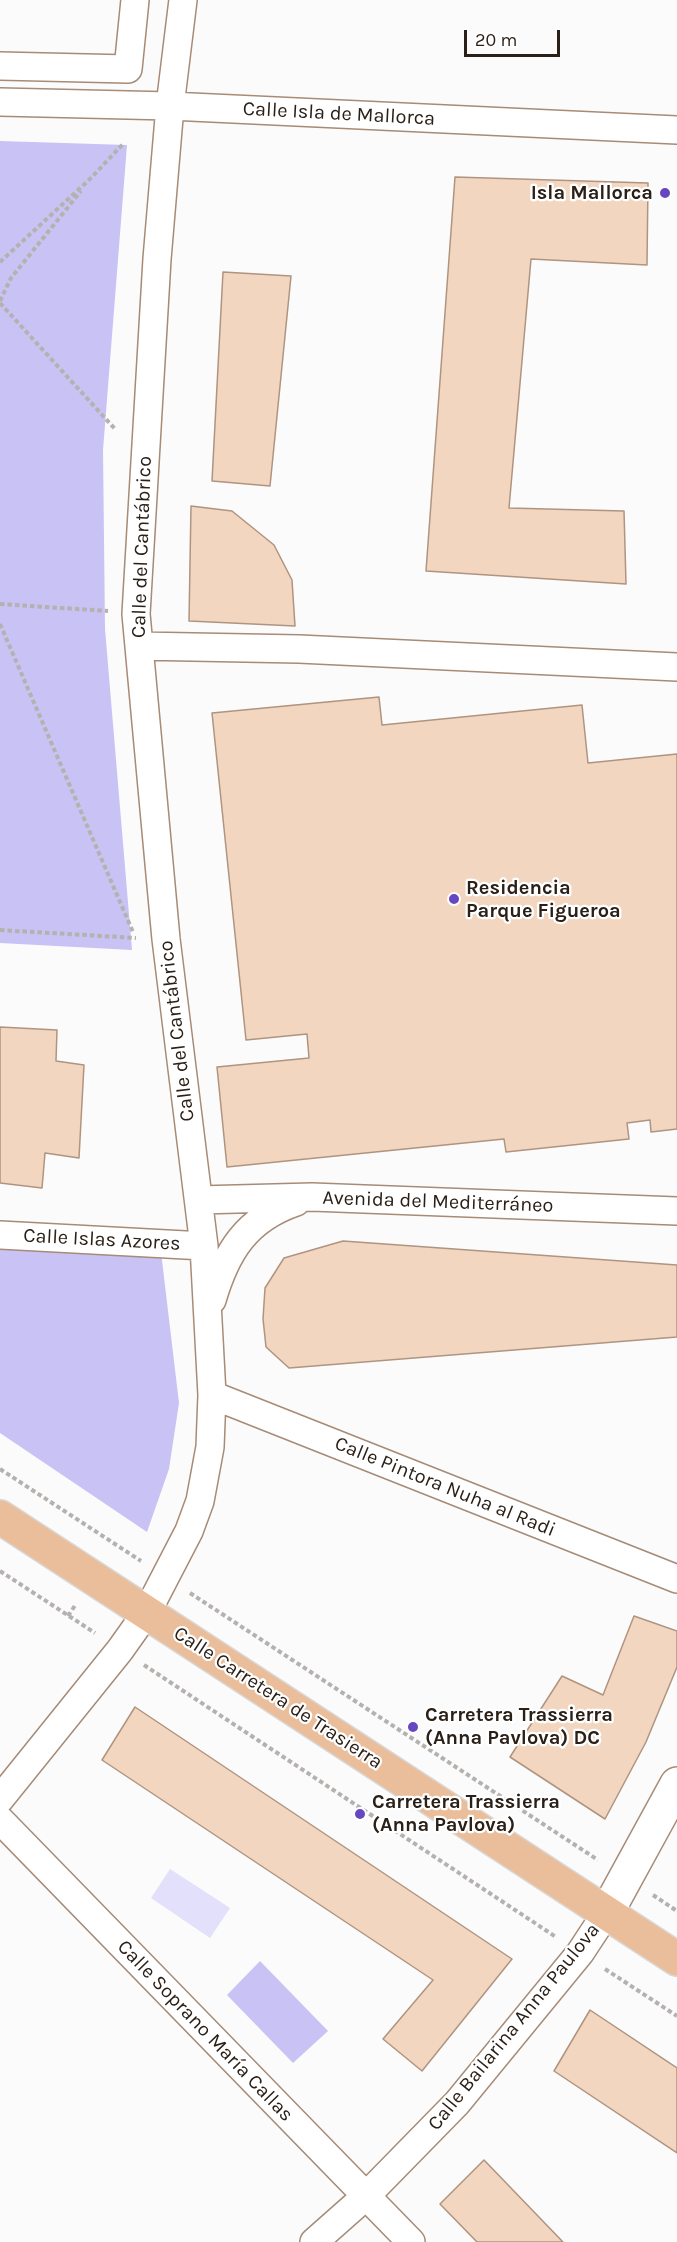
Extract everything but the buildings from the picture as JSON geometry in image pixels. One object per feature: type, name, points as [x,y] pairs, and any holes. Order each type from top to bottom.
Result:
[{"type":"main road","name":"Calle Carretera de Trasierra","points":[[0,1517],[677,1959]]},
{"type":"main road","name":"Calle Bailarina Anna Paulova","points":[[607,1912],[677,1784]]},
{"type":"street","points":[[0,66],[128,69],[135,0]]},
{"type":"street","name":"Calle del Cantábrico","points":[[0,1799],[120,1650],[147,1612],[189,1531],[200,1501],[210,1447],[212,1395],[204,1246],[166,939],[136,614],[157,259],[170,106],[183,0]]},
{"type":"street","name":"Calle Isla de Mallorca","points":[[0,102],[170,106],[677,130]]},
{"type":"street","points":[[139,646],[311,649],[677,667]]},
{"type":"street","points":[[208,1313],[224,1266],[243,1235],[270,1212],[312,1197]]},
{"type":"street","name":"Avenida del Mediterráneo","points":[[199,1200],[312,1197],[677,1211]]},
{"type":"street","name":"Calle Islas Azores","points":[[0,1235],[204,1246]]},
{"type":"street","name":"Calle Pintora Nuha al Radi","points":[[212,1395],[677,1579]]},
{"type":"street","name":"Calle Soprano María Callas","points":[[0,1820],[411,2242]]},
{"type":"street","name":"Calle Bailarina Anna Paulova","points":[[314,2242],[366,2196],[456,2103],[580,1953],[607,1912]]},
{"type":"path","points":[[115,429],[0,302],[11,278],[90,180],[123,144]]},
{"type":"path","points":[[0,262],[90,180]]},
{"type":"path","points":[[0,604],[112,611]]},
{"type":"path","points":[[0,624],[136,938],[0,930]]},
{"type":"path","points":[[0,1468],[677,1911]]},
{"type":"path","points":[[0,1571],[677,2016]]},
{"type":"shaded area","points":[[0,141],[127,145],[103,450],[105,629],[132,950],[0,943]]},
{"type":"shaded area","points":[[0,1244],[161,1252],[179,1403],[169,1469],[147,1532],[0,1433]]},
{"type":"shaded area","points":[[260,1961],[328,2031],[293,2063],[227,1995]]},
{"type":"water","points":[[170,1869],[230,1908],[210,1938],[151,1898]]},
{"type":"place","name":"Isla Mallorca","points":[[665,193]]},
{"type":"place","name":"Residencia Parque Figueroa","points":[[454,899]]},
{"type":"place","name":"Carretera Trassierra (Anna Pavlova) DC","points":[[413,1727]]},
{"type":"place","name":"Carretera Trassierra (Anna Pavlova)","points":[[360,1814]]}]
